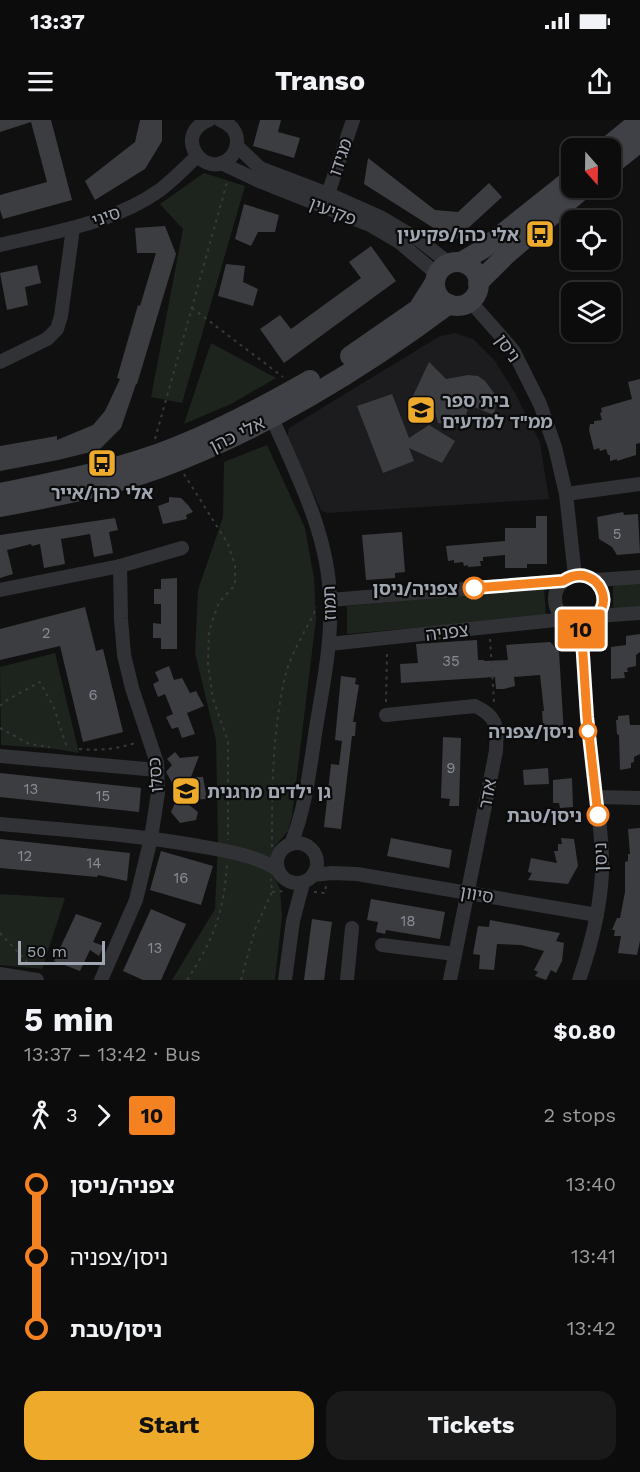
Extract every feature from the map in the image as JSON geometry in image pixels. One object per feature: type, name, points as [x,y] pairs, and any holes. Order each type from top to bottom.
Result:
[{"type":"street","points":[[197,156],[193,136],[196,129],[207,120]]},
{"type":"street","name":"פקיעין","points":[[220,120],[232,127],[237,146],[260,168],[382,218],[419,240],[445,270]]},
{"type":"street","name":"מגידו","points":[[328,194],[353,120]]},
{"type":"street","points":[[621,138],[636,128]]},
{"type":"street","points":[[621,150],[636,128]]},
{"type":"street","points":[[226,165],[237,146]]},
{"type":"street","name":"פקיעין","points":[[197,156],[208,163],[226,165],[259,181],[370,225],[445,270]]},
{"type":"street","name":"סיני","points":[[0,245],[73,228],[136,204],[160,190],[197,156]]},
{"type":"street","name":"אלי כהן","points":[[0,493],[150,457],[221,427],[297,387],[366,347],[418,309],[445,270],[483,249],[561,187]]},
{"type":"street","points":[[478,283],[506,255],[572,198]]},
{"type":"street","points":[[0,362],[47,339],[57,329],[61,316],[73,228]]},
{"type":"street","points":[[445,270],[473,270],[478,283],[478,290],[470,301],[456,305],[449,304],[438,295],[445,270]]},
{"type":"street","name":"ניסן","points":[[470,301],[513,350],[540,404],[555,447],[566,494],[569,578]]},
{"type":"street","name":"אלי כהן","points":[[0,507],[114,483],[209,448],[272,417],[396,344],[449,304]]},
{"type":"street","name":"תמוז","points":[[272,417],[314,517],[329,583],[329,644],[306,796],[305,827],[312,852]]},
{"type":"street","points":[[566,494],[640,484]]},
{"type":"street","points":[[0,590],[120,566],[182,548]]},
{"type":"street","name":"כסלו","points":[[101,980],[136,900],[151,838],[158,793],[157,770],[149,737],[132,688],[124,655],[120,566]]},
{"type":"street","points":[[330,600],[582,575],[594,580],[600,586],[604,602],[597,616]]},
{"type":"street","points":[[594,580],[640,577]]},
{"type":"street","points":[[569,578],[559,586],[555,597],[557,609],[565,619],[581,624],[597,616],[640,613]]},
{"type":"street","name":"צפניה","points":[[329,644],[565,619]]},
{"type":"street","name":"ניסן","points":[[579,980],[589,951],[597,915],[602,873],[587,717],[581,624]]},
{"type":"street","points":[[386,715],[475,706],[487,711],[495,722]]},
{"type":"street","name":"אדר","points":[[450,980],[496,751],[495,722]]},
{"type":"street","points":[[0,756],[157,770]]},
{"type":"street","name":"תמוז","points":[[281,848],[306,796]]},
{"type":"street","points":[[596,797],[640,798]]},
{"type":"street","points":[[0,824],[151,838],[230,852],[263,862],[274,869],[286,886],[290,936],[285,980]]},
{"type":"street","points":[[230,852],[281,848],[297,843],[312,852],[317,867],[290,936]]},
{"type":"street","points":[[274,869],[281,848]]},
{"type":"street","name":"סיוון","points":[[312,852],[334,866],[357,874]]},
{"type":"street","name":"סיוון","points":[[313,882],[332,873],[357,874],[597,915]]},
{"type":"street","points":[[286,886],[313,882]]},
{"type":"street","points":[[347,980],[352,928]]},
{"type":"street","points":[[382,945],[455,954]]},
{"type":"street","points":[[0,974],[30,979]]},
{"type":"path","points":[[150,457],[192,309],[226,165]]},
{"type":"path","points":[[192,309],[297,387]]},
{"type":"path","points":[[176,462],[228,544],[235,566],[235,585],[219,602],[209,631],[208,663],[213,699],[228,741],[230,852],[225,893],[218,922],[209,944],[187,980]]},
{"type":"path","points":[[281,848],[272,785],[286,671],[329,583]]},
{"type":"path","points":[[489,627],[495,722]]},
{"type":"path","points":[[386,715],[388,639]]},
{"type":"path","points":[[0,706],[40,682],[54,708],[67,748]]},
{"type":"path","points":[[0,728],[29,744],[101,751],[121,748],[149,737]]},
{"type":"path","points":[[241,980],[255,929],[272,892],[274,869]]},
{"type":"path","points":[[272,892],[286,886]]},
{"type":"path","points":[[0,933],[27,962],[30,979]]},
{"type":"shaded area","points":[[204,173],[245,186],[182,403],[151,397],[183,229],[160,204]]},
{"type":"shaded area","name":"בית ספר ממ\"ד למדעים","points":[[455,333],[473,339],[495,361],[515,393],[540,443],[549,499],[327,513],[321,510],[287,438],[289,428],[440,336]]},
{"type":"shaded area","points":[[211,343],[276,378],[231,404],[184,424]]},
{"type":"shaded area","points":[[267,445],[305,528],[314,578],[316,619],[292,816],[288,831],[275,846],[273,874],[280,889],[282,916],[275,980],[172,980],[215,909],[218,843],[216,740],[195,653],[198,590],[223,517],[224,462]]},
{"type":"shaded area","points":[[640,582],[640,609],[613,611],[613,583]]},
{"type":"shaded area","points":[[544,588],[546,616],[347,634],[347,606]]},
{"type":"shaded area","points":[[55,653],[79,753],[1,745],[0,667]]},
{"type":"shaded area","points":[[0,894],[65,898],[42,969],[0,965]]},
{"type":"building","points":[[0,120],[51,120],[72,200],[3,219],[0,210],[0,195],[47,182],[31,122],[0,132]]},
{"type":"building","points":[[140,120],[162,120],[162,141],[145,169],[95,200],[85,181],[135,142]]},
{"type":"building","points":[[260,120],[281,120],[278,132],[300,138],[294,158],[253,146]]},
{"type":"building","points":[[368,158],[435,210],[458,212],[489,183],[502,197],[454,241],[364,184]]},
{"type":"building","points":[[244,204],[279,215],[275,232],[258,232],[251,246],[235,239]]},
{"type":"building","points":[[165,226],[176,254],[137,384],[121,428],[99,450],[0,471],[0,446],[57,436],[57,440],[93,425],[105,411],[120,379],[117,378],[156,253],[137,253],[135,228]]},
{"type":"building","points":[[371,246],[396,281],[284,363],[260,329],[280,315],[291,329],[361,278],[349,262]]},
{"type":"building","points":[[226,264],[245,266],[243,282],[258,289],[253,306],[218,296]]},
{"type":"building","points":[[37,265],[41,283],[25,287],[28,305],[7,310],[0,273]]},
{"type":"building","points":[[429,362],[446,379],[468,375],[478,376],[485,381],[494,393],[496,403],[494,415],[469,405],[465,418],[460,417],[458,426],[438,423],[434,408],[411,400]]},
{"type":"building","points":[[640,379],[640,443],[636,444],[636,455],[610,461],[610,455],[606,449],[594,450],[589,430],[590,424],[602,420],[601,408],[632,399],[628,382]]},
{"type":"building","points":[[392,394],[409,438],[429,425],[455,441],[442,463],[409,448],[414,461],[383,473],[357,406]]},
{"type":"building","points":[[169,497],[181,498],[188,505],[193,512],[186,515],[187,519],[163,524],[158,506],[169,502]]},
{"type":"building","points":[[623,512],[624,515],[638,514],[640,553],[617,555],[612,547],[599,539],[597,517]]},
{"type":"building","points":[[536,516],[547,516],[547,564],[527,564],[527,568],[505,568],[505,555],[483,557],[483,561],[480,561],[481,566],[468,567],[468,565],[464,566],[463,562],[448,561],[446,546],[505,541],[505,528],[536,528]]},
{"type":"building","points":[[115,518],[118,530],[109,532],[113,553],[94,557],[90,534],[61,539],[65,564],[44,568],[40,544],[32,546],[31,544],[7,550],[13,574],[0,578],[0,535]]},
{"type":"building","points":[[402,532],[405,572],[395,573],[395,578],[366,580],[362,535]]},
{"type":"building","points":[[177,578],[177,649],[161,649],[161,638],[153,638],[153,623],[161,624],[161,604],[154,604],[154,589],[161,589],[161,579]]},
{"type":"building","points":[[85,607],[96,651],[103,649],[123,732],[83,742],[60,646],[0,660],[0,629]]},
{"type":"building","points":[[640,634],[640,652],[636,655],[636,666],[627,668],[628,672],[624,672],[625,678],[611,679],[611,647],[626,645],[626,636]]},
{"type":"building","points":[[477,640],[478,660],[484,661],[508,660],[506,645],[550,642],[559,651],[564,735],[546,737],[545,725],[543,725],[542,711],[544,711],[540,675],[514,677],[515,686],[504,689],[496,689],[495,677],[401,683],[400,664],[418,663],[416,644]]},
{"type":"building","points":[[169,666],[174,680],[182,678],[190,693],[196,691],[204,706],[187,713],[195,734],[182,738],[178,727],[172,729],[166,717],[173,714],[165,694],[158,697],[153,684],[159,681],[155,672]]},
{"type":"building","points":[[341,676],[356,678],[355,684],[359,685],[353,722],[356,722],[355,736],[352,736],[341,829],[324,827],[331,764],[339,765],[342,741],[335,740]]},
{"type":"building","points":[[629,715],[630,725],[640,725],[640,754],[634,757],[631,768],[620,770],[616,720],[618,716]]},
{"type":"building","points":[[443,737],[461,738],[459,806],[449,806],[450,799],[441,798]]},
{"type":"building","points":[[175,752],[180,758],[199,756],[191,777],[203,777],[207,799],[183,800],[198,812],[196,820],[180,823],[171,812],[175,803],[174,786],[166,772],[172,765],[167,759]]},
{"type":"building","points":[[548,768],[549,784],[524,785],[523,770]]},
{"type":"building","points":[[0,773],[141,788],[139,812],[0,797]]},
{"type":"building","points":[[572,778],[573,807],[560,808],[559,803],[553,803],[553,780]]},
{"type":"building","points":[[640,828],[640,941],[637,955],[618,953],[621,936],[614,936],[615,930],[612,930],[617,918],[620,918],[625,892],[625,862],[628,861],[628,854],[630,854],[628,829]]},
{"type":"building","points":[[391,838],[452,850],[449,868],[387,856]]},
{"type":"building","points":[[561,838],[574,839],[578,866],[568,884],[528,880],[532,873],[528,872],[531,858],[557,863],[554,851],[558,851],[558,844],[562,844]]},
{"type":"building","points":[[0,839],[130,853],[127,881],[98,875],[97,877],[0,868]]},
{"type":"building","points":[[161,851],[213,866],[201,905],[150,890]]},
{"type":"building","points":[[371,899],[445,912],[440,939],[386,930],[385,934],[376,932],[378,922],[367,920]]},
{"type":"building","points":[[151,909],[186,924],[161,980],[143,980],[123,971]]},
{"type":"building","points":[[76,914],[102,923],[93,942],[104,946],[99,956],[90,950],[80,971],[54,961]]},
{"type":"building","points":[[312,919],[332,922],[324,980],[304,980]]},
{"type":"building","points":[[490,920],[560,933],[556,941],[564,943],[562,961],[556,973],[551,970],[546,980],[535,976],[538,972],[534,970],[544,951],[521,945],[497,944],[494,970],[479,969],[480,955],[473,954],[478,926],[489,927]]},
{"type":"bus line","name":"10","points":[[474,588],[563,581],[582,575],[594,580],[600,586],[604,602],[601,610],[597,616],[581,624],[587,717],[598,815]]},
{"type":"place","name":"אלי כהן/פקיעין","points":[[540,234]]},
{"type":"place","name":"בית ספר ממ\"ד למדעים","points":[[421,410]]},
{"type":"place","name":"אלי כהן/אייר","points":[[102,463]]},
{"type":"place","name":"צפניה/ניסן","points":[[474,588]]},
{"type":"place","name":"ניסן/צפניה","points":[[588,731]]},
{"type":"place","name":"גן ילדים מרגנית","points":[[186,791]]},
{"type":"place","name":"ניסן/טבת","points":[[598,815]]}]
